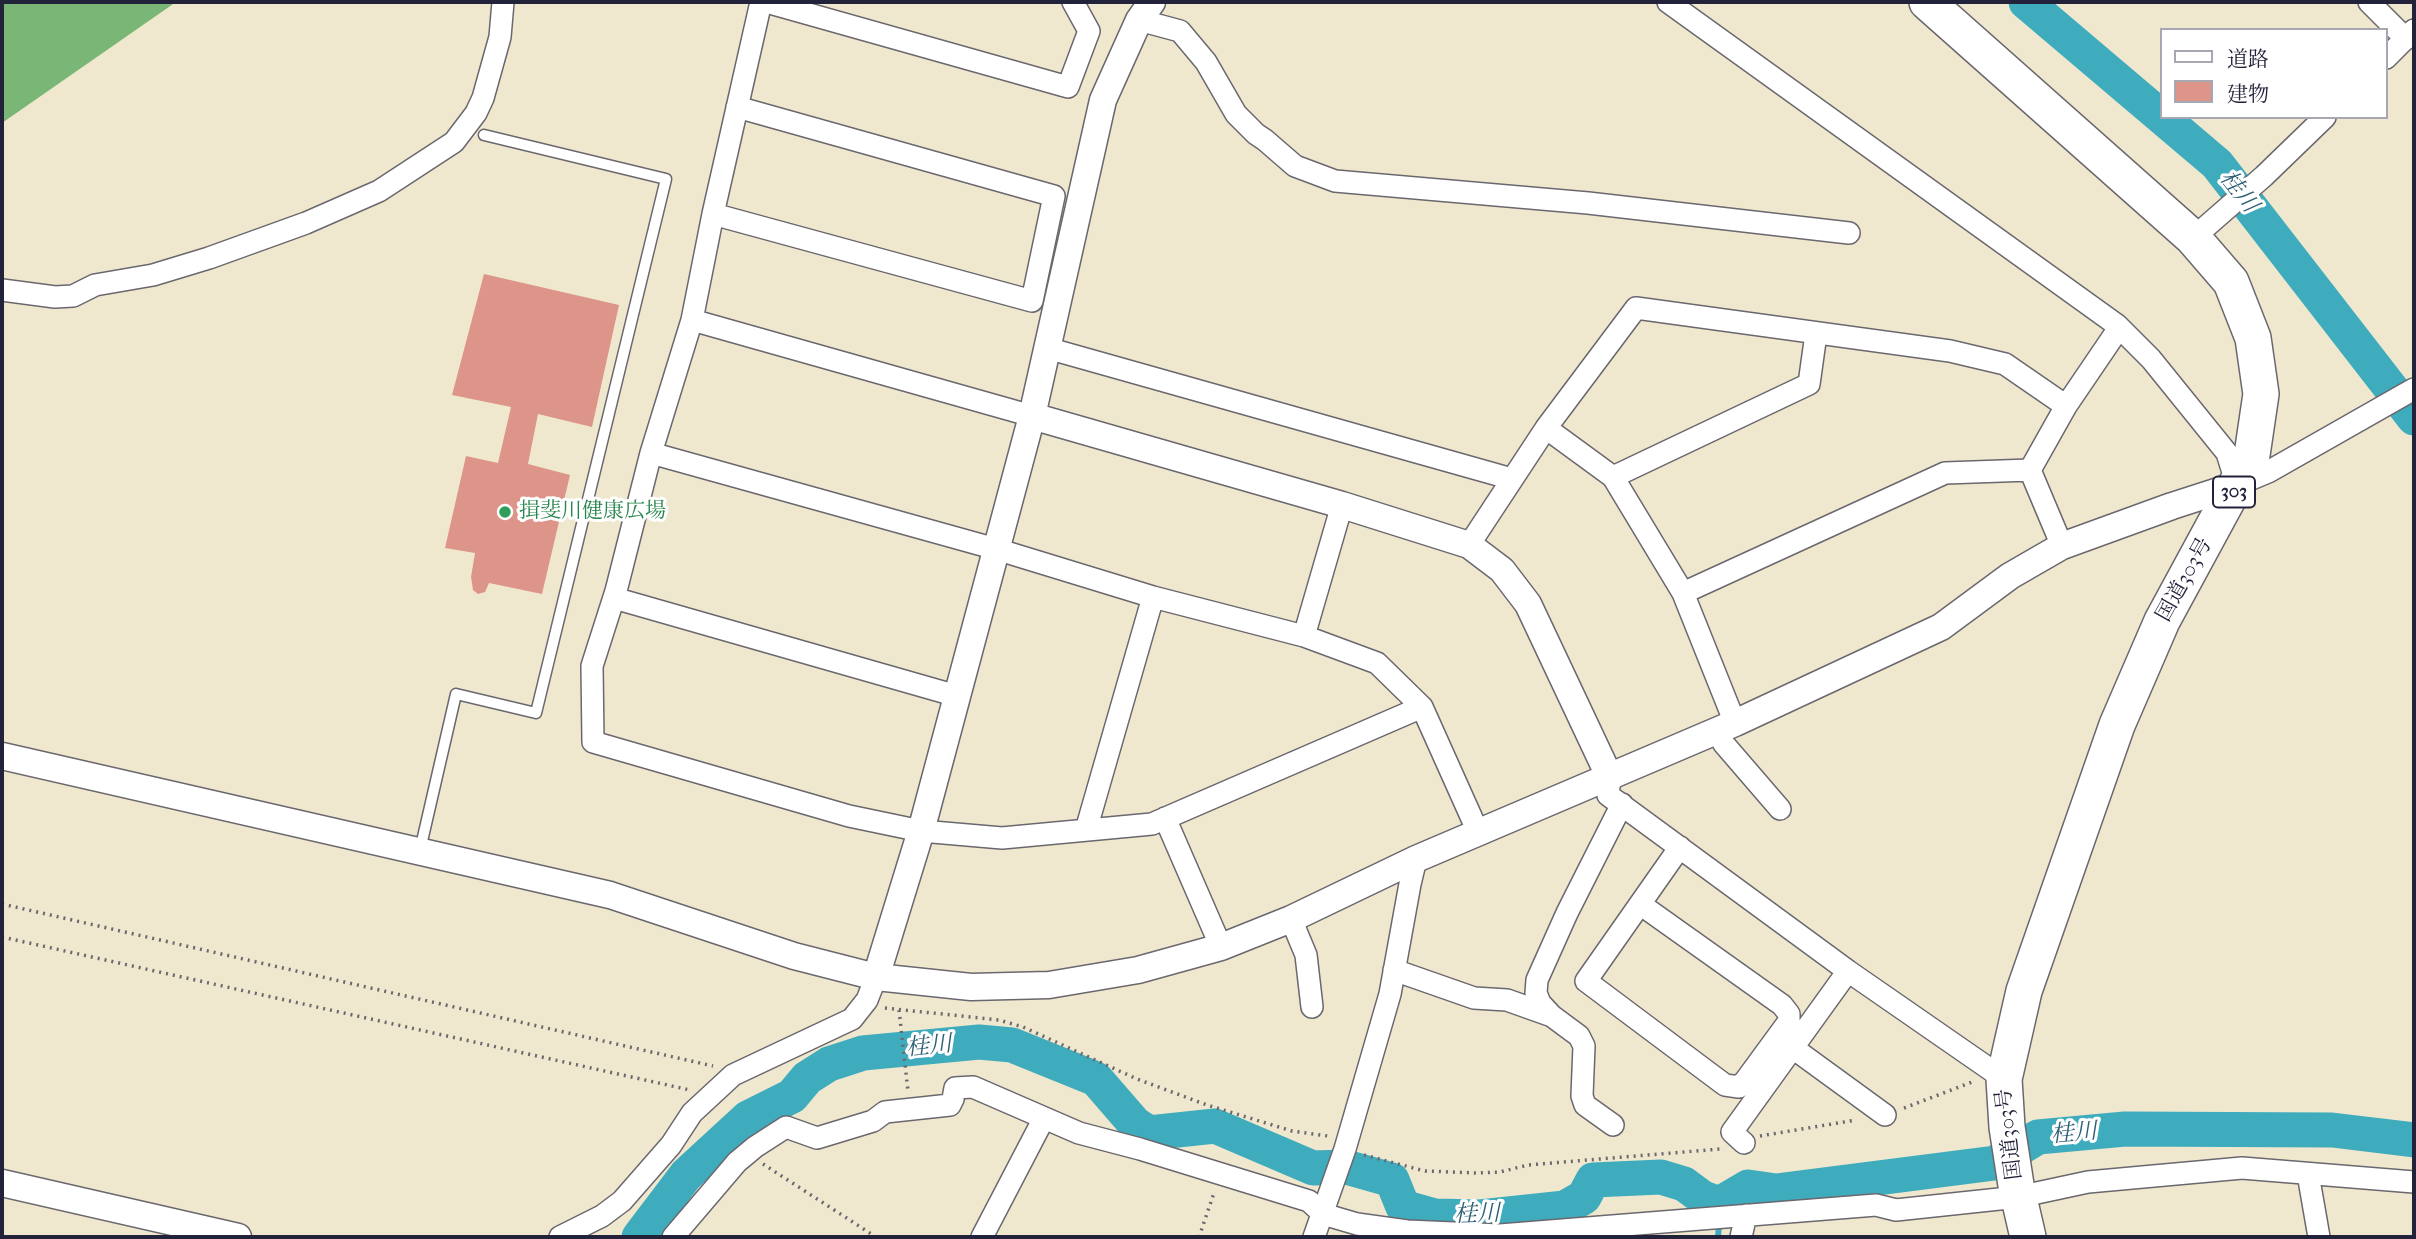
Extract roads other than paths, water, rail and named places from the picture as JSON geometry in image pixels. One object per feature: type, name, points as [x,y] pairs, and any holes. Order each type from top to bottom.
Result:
[{"type":"highway","name":"国道303号","points":[[1927,2],[2205,227],[2253,338],[2261,394],[2252,455],[2162,621],[2117,726],[2024,991],[1999,1076],[2017,1191],[2028,1237]]},
{"type":"street","points":[[2,289],[55,297],[73,296],[95,285],[153,275],[209,258],[306,223],[379,191],[454,142],[476,113],[483,98],[500,37],[503,2]]},
{"type":"street","points":[[761,2],[692,320],[651,453],[614,598],[592,666],[593,742],[849,816],[921,831],[1002,838],[1152,824],[1422,708]]},
{"type":"street","points":[[766,2],[1068,87],[1089,31],[1073,2]]},
{"type":"street","points":[[1668,2],[1990,232],[2119,328],[2151,359],[2227,453],[2237,485]]},
{"type":"street","points":[[2370,2],[2410,34],[2388,56]]},
{"type":"street","points":[[560,1237],[602,1216],[622,1201],[671,1145],[692,1113],[733,1075],[852,1019],[872,989],[921,831],[1032,416],[1103,100],[1146,11],[1180,31],[1206,62],[1236,114],[1256,134],[1295,166],[1335,181],[1588,203],[1849,233]]},
{"type":"street","points":[[713,214],[1032,301],[1054,196],[737,107]]},
{"type":"street","points":[[2205,227],[2264,176],[2323,119]]},
{"type":"street","points":[[1469,545],[1546,428],[1636,308],[1950,351],[2005,364],[2066,406]]},
{"type":"street","points":[[692,320],[1342,505],[1469,545],[1502,570],[1528,604],[1610,778],[1608,794],[1848,971],[1999,1076]]},
{"type":"street","points":[[2030,470],[2066,406],[2119,328]]},
{"type":"street","points":[[1613,477],[1809,384],[1816,334]]},
{"type":"street","points":[[1047,348],[1512,479]]},
{"type":"street","points":[[2,756],[610,895],[794,956],[872,989],[1049,985],[1138,970],[1221,947],[1291,919],[1416,859],[1726,727],[1941,627],[2010,576],[2062,546],[2268,472],[2414,389]]},
{"type":"street","points":[[1546,428],[1613,477],[1683,593],[1726,727],[1724,744],[1780,809]]},
{"type":"street","points":[[651,453],[996,549],[1153,597],[1304,636],[1377,663],[1422,708],[1478,832]]},
{"type":"street","points":[[2030,470],[2062,546]]},
{"type":"street","points":[[1683,593],[1945,473],[2030,470]]},
{"type":"street","points":[[1304,636],[1342,505]]},
{"type":"street","points":[[1086,830],[1153,597]]},
{"type":"street","points":[[614,598],[957,696]]},
{"type":"street","points":[[1613,1125],[1585,1105],[1582,1096],[1584,1046],[1579,1036],[1552,1016],[1540,1003],[1536,993],[1537,980],[1567,913],[1622,804]]},
{"type":"street","points":[[1165,818],[1221,947]]},
{"type":"street","points":[[1640,904],[1782,1005],[1789,1014],[1788,1021],[1739,1087],[1725,1085],[1586,981],[1640,904],[1680,847]]},
{"type":"street","points":[[1314,1237],[1347,1144],[1390,994],[1416,859]]},
{"type":"street","points":[[1291,919],[1307,955],[1312,1007]]},
{"type":"street","points":[[1395,971],[1474,998],[1507,1000],[1552,1016]]},
{"type":"street","points":[[1744,1143],[1732,1132],[1848,971]]},
{"type":"street","points":[[1793,1048],[1885,1115]]},
{"type":"street","points":[[673,1237],[747,1153],[786,1127],[817,1138],[873,1121],[885,1112],[950,1105],[955,1088],[973,1087],[1079,1133],[1309,1201],[1357,1224],[1407,1231],[1500,1235],[1566,1234],[1875,1205],[1896,1210],[2088,1182],[2242,1168],[2414,1182]]},
{"type":"street","points":[[982,1237],[1044,1118]]},
{"type":"street","points":[[2308,1174],[2319,1237]]},
{"type":"street","points":[[2,1183],[238,1237]]},
{"type":"street","points":[[1741,1237],[1746,1215]]},
{"type":"lane","points":[[419,852],[456,694],[536,713],[666,179],[484,135]]},
{"type":"waterway","name":"桂川","points":[[2026,2],[2160,116]]},
{"type":"waterway","name":"桂川","points":[[2164,119],[2217,164],[2414,418]]},
{"type":"waterway","name":"桂川","points":[[639,1237],[686,1175],[748,1118],[792,1096],[807,1078],[829,1064],[863,1053],[979,1042],[1012,1045],[1096,1079],[1135,1124],[1149,1133],[1215,1126],[1313,1168],[1346,1167],[1392,1180],[1403,1207],[1435,1216],[1480,1217],[1565,1208],[1584,1197],[1593,1180],[1661,1177],[1684,1184],[1703,1198],[1719,1204],[1748,1187],[1776,1191],[1995,1163],[2038,1137],[2125,1129],[2332,1130],[2414,1140]]},
{"type":"waterway","points":[[1550,1226],[1551,1209]]},
{"type":"waterway","points":[[1718,1237],[1719,1224]]},
{"type":"place","name":"揖斐川健康広場","points":[[505,512]]}]
